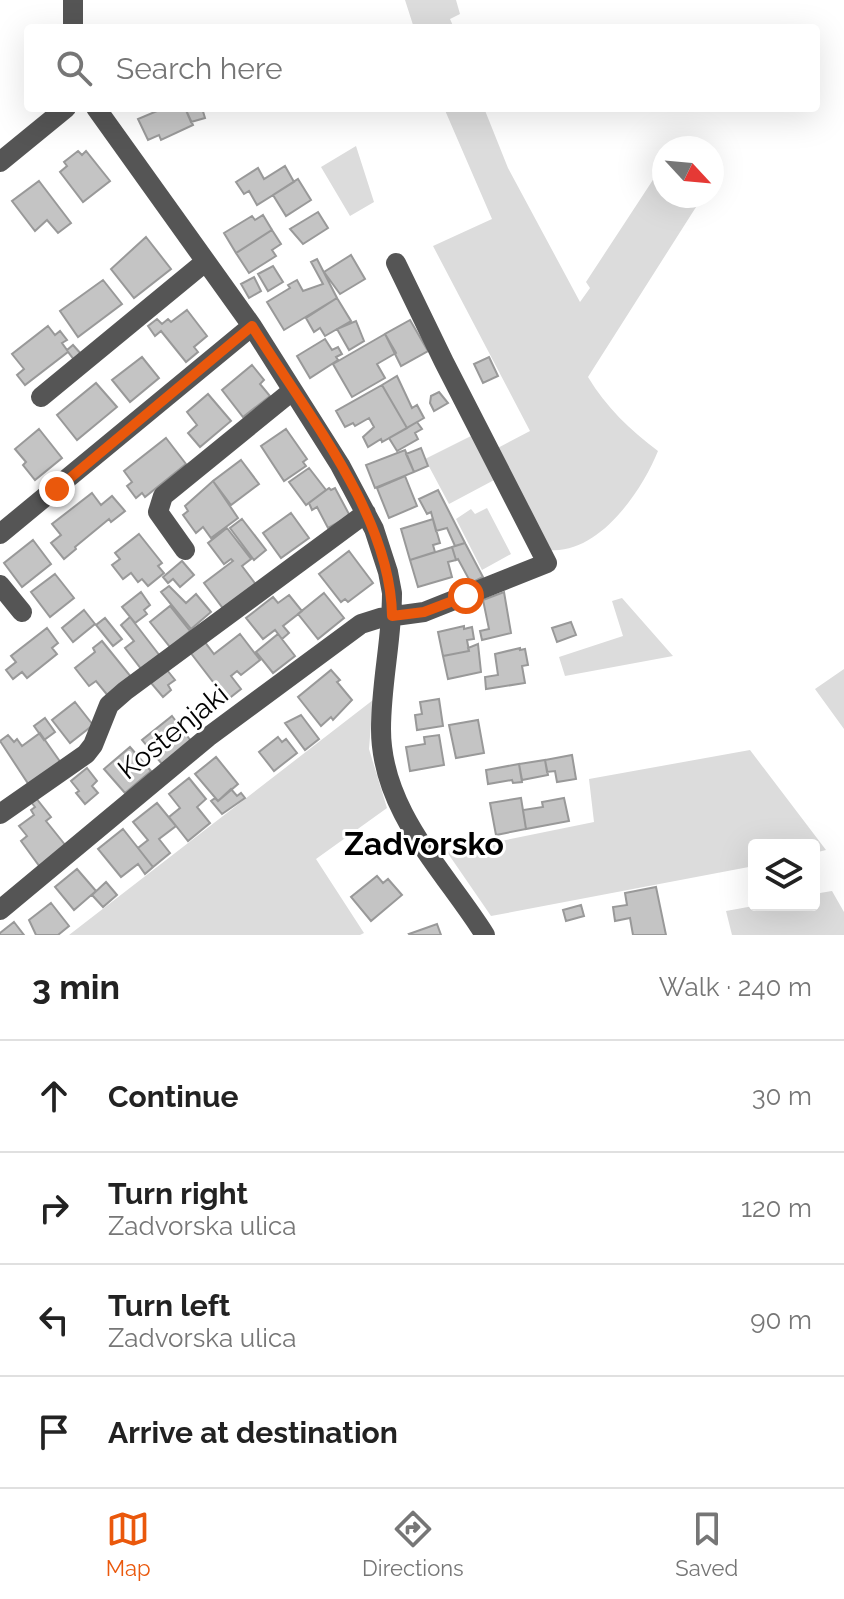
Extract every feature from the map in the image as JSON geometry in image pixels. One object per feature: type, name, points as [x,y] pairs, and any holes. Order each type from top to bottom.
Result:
[{"type":"street","points":[[73,0],[73,24]]},
{"type":"street","points":[[0,162],[61,112]]},
{"type":"street","points":[[99,112],[252,326],[340,465],[366,513],[388,572],[392,616],[381,730],[389,782],[412,832],[485,935]]},
{"type":"street","points":[[41,397],[205,262]]},
{"type":"street","name":"Kostenjaki","points":[[0,910],[208,737],[361,624],[424,612],[547,563],[396,263]]},
{"type":"street","points":[[0,534],[252,326]]},
{"type":"street","points":[[185,550],[158,512],[163,496],[292,391]]},
{"type":"street","points":[[0,814],[86,754],[93,745],[109,705],[125,691],[366,513]]},
{"type":"street","points":[[0,585],[22,612]]},
{"type":"shaded area","points":[[405,0],[456,0],[460,14],[450,19],[452,24],[413,24]]},
{"type":"shaded area","points":[[446,112],[486,112],[508,168],[580,302],[590,288],[586,282],[652,181],[652,208],[695,208],[588,377],[619,417],[658,451],[630,501],[601,531],[585,542],[568,549],[550,550],[494,450],[530,431],[433,246],[492,219]]},
{"type":"shaded area","points":[[356,146],[374,202],[350,216],[321,167]]},
{"type":"shaded area","points":[[473,435],[496,479],[449,504],[425,459]]},
{"type":"shaded area","points":[[487,508],[511,554],[482,570],[456,519],[471,509],[475,514]]},
{"type":"shaded area","points":[[622,598],[673,656],[565,676],[559,657],[623,636],[612,601]]},
{"type":"shaded area","points":[[844,669],[844,729],[815,689]]},
{"type":"shaded area","points":[[373,700],[369,749],[387,808],[316,859],[364,933],[69,935]]},
{"type":"shaded area","points":[[750,750],[818,839],[748,839],[748,867],[491,916],[447,852],[594,822],[589,779]]},
{"type":"shaded area","points":[[832,891],[844,912],[844,935],[732,935],[726,911],[748,907],[748,911],[820,911],[820,893]]},
{"type":"building","points":[[155,112],[187,112],[193,125],[161,140],[159,135],[148,140],[138,119]]},
{"type":"building","points":[[187,112],[203,112],[205,118],[191,122]]},
{"type":"building","points":[[78,151],[82,155],[86,151],[110,181],[83,202],[60,172],[67,166],[64,162]]},
{"type":"building","points":[[285,166],[294,182],[257,205],[249,191],[244,194],[236,182],[258,168],[264,179]]},
{"type":"building","points":[[298,179],[311,200],[286,216],[273,195]]},
{"type":"building","points":[[39,181],[71,223],[58,233],[47,220],[35,231],[12,201]]},
{"type":"building","points":[[318,212],[328,228],[303,244],[290,229]]},
{"type":"building","points":[[263,215],[272,230],[236,253],[224,233],[252,216],[255,220]]},
{"type":"building","points":[[272,230],[281,244],[272,250],[276,256],[249,273],[236,253]]},
{"type":"building","points":[[146,237],[171,269],[134,298],[111,269]]},
{"type":"building","points":[[351,255],[365,279],[340,294],[324,272]]},
{"type":"building","points":[[317,259],[337,298],[284,330],[267,302],[297,280],[303,291],[323,284],[311,262]]},
{"type":"building","points":[[273,266],[283,282],[268,291],[258,274]]},
{"type":"building","points":[[254,277],[261,291],[249,298],[241,284]]},
{"type":"building","points":[[103,280],[122,304],[78,337],[60,311]]},
{"type":"building","points":[[337,298],[351,321],[325,336],[320,328],[314,332],[306,318]]},
{"type":"building","points":[[187,310],[207,336],[194,347],[198,352],[186,362],[161,331],[155,336],[148,326],[157,319],[162,324],[168,319],[171,322]]},
{"type":"building","points":[[410,320],[428,351],[401,366],[385,334]]},
{"type":"building","points":[[356,321],[364,341],[349,350],[337,329]]},
{"type":"building","points":[[48,326],[55,335],[60,331],[67,340],[62,343],[67,350],[73,345],[82,355],[75,361],[68,352],[25,385],[17,375],[24,369],[12,354]]},
{"type":"building","points":[[385,334],[396,353],[377,364],[385,378],[352,397],[333,364]]},
{"type":"building","points":[[325,339],[332,350],[338,347],[342,354],[310,378],[297,356]]},
{"type":"building","points":[[142,357],[159,378],[130,402],[112,380]]},
{"type":"building","points":[[489,357],[498,376],[483,383],[474,364]]},
{"type":"building","points":[[252,365],[264,380],[260,384],[270,396],[243,417],[222,390]]},
{"type":"building","points":[[397,376],[412,408],[417,405],[424,418],[407,428],[382,385]]},
{"type":"building","points":[[96,383],[117,407],[77,440],[57,415]]},
{"type":"building","points":[[382,385],[407,428],[368,447],[363,437],[374,427],[369,418],[355,426],[353,423],[345,427],[336,411]]},
{"type":"building","points":[[439,392],[448,403],[434,411],[431,396]]},
{"type":"building","points":[[208,394],[231,421],[200,447],[188,433],[197,425],[187,412]]},
{"type":"building","points":[[417,422],[422,429],[415,433],[418,439],[397,451],[389,438]]},
{"type":"building","points":[[39,429],[62,458],[35,480],[15,449]]},
{"type":"building","points":[[286,429],[307,459],[303,462],[306,466],[284,481],[261,446]]},
{"type":"building","points":[[166,438],[186,464],[145,497],[142,493],[136,498],[127,486],[132,482],[124,471]]},
{"type":"building","points":[[421,448],[428,466],[414,472],[406,454]]},
{"type":"building","points":[[405,450],[414,472],[375,488],[366,465]]},
{"type":"building","points":[[241,460],[259,484],[231,505],[213,481]]},
{"type":"building","points":[[309,468],[326,490],[306,505],[289,482]]},
{"type":"building","points":[[405,476],[417,506],[389,518],[377,488]]},
{"type":"building","points":[[213,481],[238,518],[211,538],[203,527],[196,533],[183,515],[188,511],[185,506]]},
{"type":"building","points":[[329,488],[335,488],[350,516],[328,528],[317,507],[312,510],[309,503]]},
{"type":"building","points":[[438,490],[465,543],[455,546],[447,528],[436,531],[431,512],[427,514],[419,499]]},
{"type":"building","points":[[92,493],[101,505],[112,496],[125,511],[111,522],[109,519],[64,559],[51,543],[61,535],[52,524]]},
{"type":"building","points":[[291,513],[309,538],[281,558],[263,533]]},
{"type":"building","points":[[242,519],[266,550],[254,560],[230,528]]},
{"type":"building","points":[[433,519],[440,543],[433,545],[435,552],[410,560],[401,529]]},
{"type":"building","points":[[227,528],[251,559],[242,566],[257,586],[225,611],[204,583],[233,561],[231,559],[224,564],[208,543]]},
{"type":"building","points":[[139,534],[162,563],[158,566],[164,573],[148,586],[142,579],[138,582],[131,573],[123,579],[112,565],[120,559],[115,553]]},
{"type":"building","points":[[33,540],[51,564],[22,587],[4,563]]},
{"type":"building","points":[[465,543],[483,577],[471,583],[456,560],[452,547]]},
{"type":"building","points":[[452,547],[456,560],[448,562],[452,577],[418,587],[410,560]]},
{"type":"building","points":[[349,551],[373,583],[348,602],[345,599],[341,602],[319,574]]},
{"type":"building","points":[[182,561],[194,575],[180,587],[173,579],[168,583],[163,577]]},
{"type":"building","points":[[55,574],[74,598],[50,617],[31,592]]},
{"type":"building","points":[[169,586],[186,603],[196,594],[211,612],[191,629],[161,592]]},
{"type":"building","points":[[141,592],[150,605],[144,610],[147,614],[135,623],[122,607]]},
{"type":"building","points":[[504,592],[511,633],[482,640],[480,631],[489,629],[483,600]]},
{"type":"building","points":[[324,593],[344,618],[318,639],[298,614]]},
{"type":"building","points":[[289,595],[302,611],[283,626],[289,633],[282,639],[275,630],[263,639],[246,618],[273,597],[278,603]]},
{"type":"building","points":[[170,606],[190,631],[170,647],[150,622]]},
{"type":"building","points":[[84,610],[95,624],[73,642],[62,628]]},
{"type":"building","points":[[130,617],[160,656],[142,670],[125,648],[134,641],[121,625]]},
{"type":"building","points":[[105,618],[122,639],[113,646],[96,625]]},
{"type":"building","points":[[571,622],[576,635],[557,642],[552,628]]},
{"type":"building","points":[[464,626],[464,629],[472,627],[474,639],[467,640],[469,651],[443,656],[438,632]]},
{"type":"building","points":[[47,628],[58,643],[52,648],[57,654],[27,678],[22,672],[13,679],[6,670],[16,662],[11,656]]},
{"type":"building","points":[[240,634],[260,660],[241,675],[237,671],[231,676],[241,689],[227,700],[190,652],[204,641],[214,654]]},
{"type":"building","points":[[278,634],[295,656],[273,673],[256,652]]},
{"type":"building","points":[[102,641],[132,678],[109,697],[96,681],[89,686],[75,668],[95,652],[93,648]]},
{"type":"building","points":[[478,644],[481,672],[448,679],[443,656],[469,651],[468,648]]},
{"type":"building","points":[[525,649],[528,665],[522,666],[525,683],[486,689],[485,677],[498,675],[495,654]]},
{"type":"building","points":[[167,670],[175,680],[168,685],[171,690],[163,697],[151,683]]},
{"type":"building","points":[[331,670],[352,700],[333,720],[331,717],[321,726],[298,697]]},
{"type":"building","points":[[439,699],[443,726],[417,730],[415,715],[422,714],[420,702]]},
{"type":"building","points":[[75,702],[93,725],[70,743],[52,720]]},
{"type":"building","points":[[301,715],[319,739],[305,750],[285,723]]},
{"type":"building","points":[[172,716],[191,741],[162,764],[142,740]]},
{"type":"building","points":[[45,718],[55,732],[44,740],[34,726]]},
{"type":"building","points":[[478,720],[484,753],[456,758],[449,725]]},
{"type":"building","points":[[40,733],[61,763],[29,785],[0,741],[8,735],[14,742],[17,739],[22,746]]},
{"type":"building","points":[[439,735],[444,765],[410,771],[406,747],[425,744],[424,737]]},
{"type":"building","points":[[278,737],[282,742],[286,739],[297,753],[274,771],[259,752]]},
{"type":"building","points":[[130,747],[151,771],[125,793],[104,769]]},
{"type":"building","points":[[572,755],[576,779],[557,782],[555,771],[547,772],[545,760]]},
{"type":"building","points":[[216,757],[238,784],[218,801],[195,774]]},
{"type":"building","points":[[545,760],[548,775],[522,780],[519,764]]},
{"type":"building","points":[[519,764],[522,782],[513,783],[512,780],[488,784],[486,770]]},
{"type":"building","points":[[87,768],[97,781],[92,786],[98,793],[85,804],[71,781]]},
{"type":"building","points":[[189,778],[206,799],[197,807],[210,823],[188,841],[169,817],[180,808],[169,794]]},
{"type":"building","points":[[231,789],[237,796],[241,793],[245,798],[222,814],[211,801],[215,798],[218,801]]},
{"type":"building","points":[[36,798],[51,817],[46,821],[66,846],[40,867],[21,841],[27,836],[19,826],[34,815],[31,810],[35,807],[31,802]]},
{"type":"building","points":[[521,798],[526,829],[496,835],[490,803]]},
{"type":"building","points":[[564,798],[569,821],[526,829],[523,810],[543,807],[542,802]]},
{"type":"building","points":[[157,803],[176,826],[159,839],[170,853],[153,867],[138,848],[148,840],[133,822]]},
{"type":"building","points":[[123,829],[153,867],[145,874],[138,864],[121,877],[98,849]]},
{"type":"building","points":[[77,869],[96,891],[74,910],[55,887]]},
{"type":"building","points":[[377,876],[383,883],[388,879],[402,895],[371,921],[351,897]]},
{"type":"building","points":[[106,882],[117,895],[103,907],[92,895]]},
{"type":"building","points":[[656,887],[666,935],[633,935],[630,918],[615,921],[613,907],[627,905],[625,893]]},
{"type":"building","points":[[51,903],[69,926],[58,935],[36,935],[29,920]]},
{"type":"building","points":[[581,905],[584,916],[566,921],[563,910]]},
{"type":"building","points":[[14,922],[24,935],[0,935],[0,933]]},
{"type":"building","points":[[437,924],[441,935],[409,934]]},
{"type":"district","name":"Zadvorsko","points":[[424,843]]},
{"type":"route","points":[[57,489],[252,326],[340,465],[374,529],[388,572],[392,616],[424,612],[466,596]]}]
